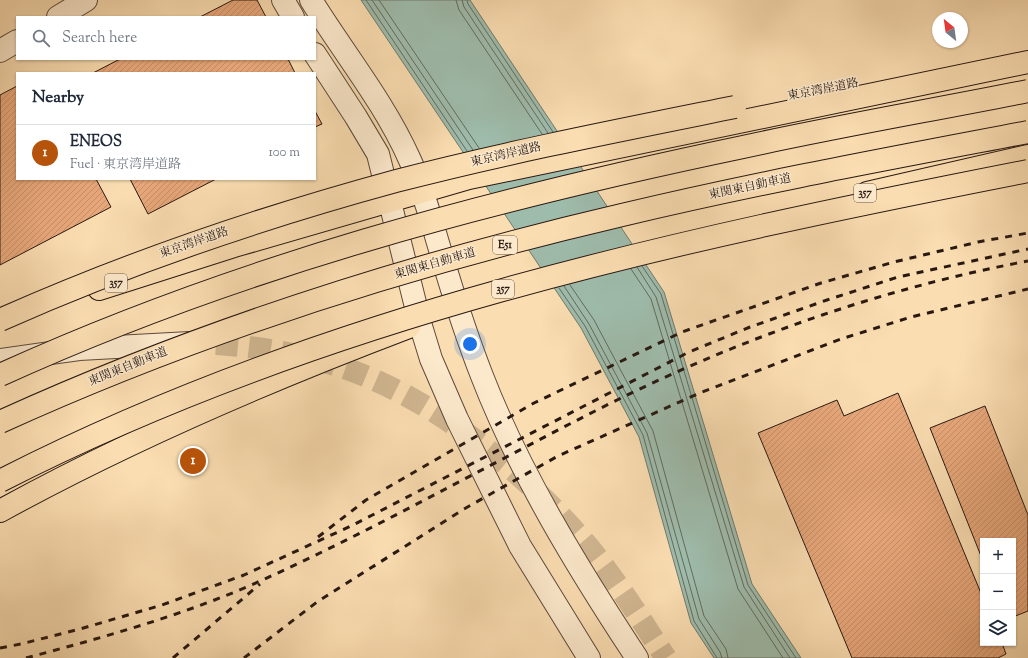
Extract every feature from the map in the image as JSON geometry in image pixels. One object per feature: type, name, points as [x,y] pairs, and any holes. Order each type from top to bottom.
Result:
[{"type":"highway","name":"東京湾岸道路","points":[[0,320],[70,290],[177,249],[283,214],[397,181],[593,136],[1028,50]]},
{"type":"highway","name":"東京湾岸道路","points":[[0,324],[106,286],[226,248],[469,178],[1028,62]]},
{"type":"highway","points":[[0,375],[92,335],[190,297],[298,261],[410,227],[609,177],[744,146],[1028,92]]},
{"type":"highway","name":"東関東自動車道","points":[[0,422],[104,377],[216,333],[311,300],[426,266],[620,215],[752,186],[1028,132]]},
{"type":"highway","name":"357","points":[[0,511],[88,465],[188,418],[280,379],[457,308],[560,271],[661,241],[1028,156]]},
{"type":"highway","name":"357","points":[[0,481],[77,443],[217,384],[325,344],[434,308],[635,255],[890,198],[1028,171]]},
{"type":"street","points":[[60,16],[86,0]]},
{"type":"street","points":[[283,0],[292,16]]},
{"type":"street","points":[[311,0],[396,133],[409,156],[423,191],[457,308],[488,390],[523,464],[577,564],[637,658]]},
{"type":"street","points":[[0,51],[16,42]]},
{"type":"street","points":[[316,56],[356,116],[378,154],[420,323],[440,381],[494,497],[524,553],[589,658]]},
{"type":"street","points":[[0,360],[79,349],[142,344],[216,344]]},
{"type":"water","points":[[361,0],[470,0],[664,292],[752,584],[801,658],[714,658],[691,623],[639,437],[581,328]]},
{"type":"building","points":[[233,0],[257,0],[265,16],[202,16]]},
{"type":"building","points":[[118,60],[288,60],[294,72],[95,72]]},
{"type":"building","points":[[16,87],[16,180],[97,180],[111,207],[0,265],[0,95]]},
{"type":"building","points":[[316,113],[322,124],[316,127]]},
{"type":"building","points":[[131,180],[214,180],[148,214]]},
{"type":"building","points":[[898,393],[980,591],[980,646],[1003,646],[1006,654],[998,658],[852,658],[758,433],[837,400],[844,416]]},
{"type":"building","points":[[985,406],[1028,515],[1028,611],[1016,616],[1016,538],[980,538],[980,553],[930,428]]},
{"type":"tunnel","points":[[216,344],[281,352],[344,368],[378,382],[412,399],[477,441],[537,492],[588,546],[609,573],[666,658]]},
{"type":"railway","points":[[318,537],[366,500],[534,403],[682,332],[821,283],[894,262],[978,242],[1028,233]]},
{"type":"railway","points":[[0,648],[80,629],[162,605],[244,575],[351,526],[689,352],[750,327],[898,277],[1028,249]]},
{"type":"railway","points":[[26,658],[111,635],[167,617],[249,586],[341,543],[613,402],[713,356],[816,317],[868,300],[974,272],[1028,261]]},
{"type":"railway","points":[[244,658],[317,602],[464,509],[558,456],[702,392],[841,339],[911,317],[1028,289]]},
{"type":"railway","points":[[173,658],[260,584]]},
{"type":"place","name":"ENEOS","points":[[193,461]]}]
